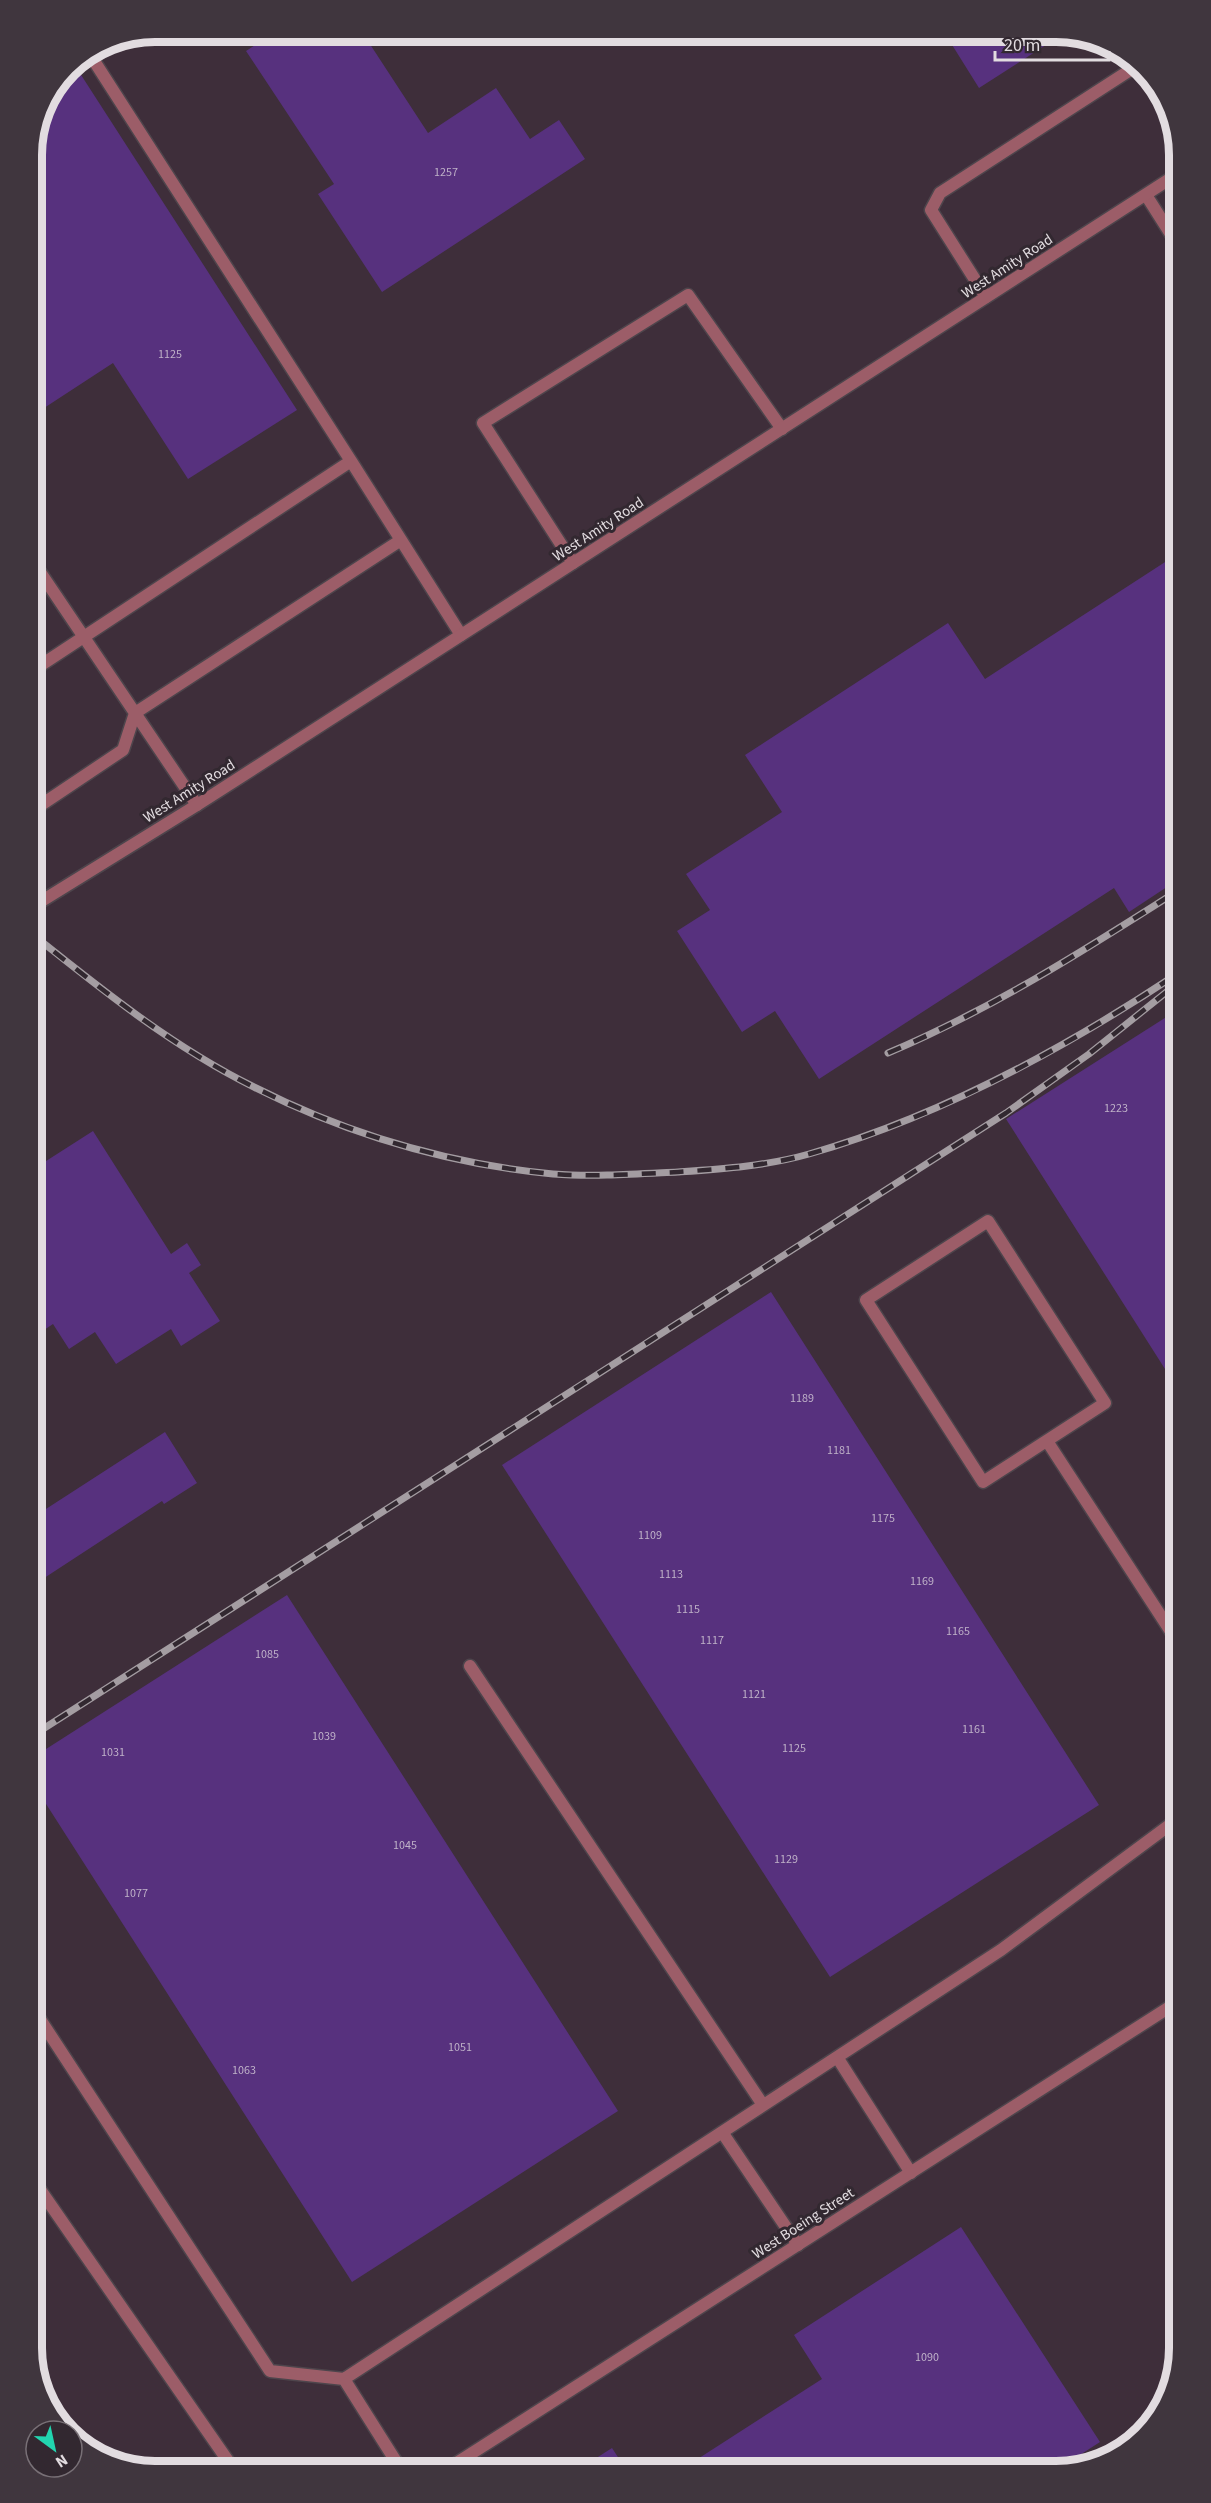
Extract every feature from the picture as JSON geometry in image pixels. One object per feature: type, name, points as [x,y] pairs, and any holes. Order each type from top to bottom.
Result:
[{"type":"street","points":[[94,60],[461,635]]},
{"type":"street","points":[[986,297],[931,210],[940,193],[1130,70]]},
{"type":"street","name":"West Amity Road","points":[[42,901],[197,805],[1169,180]]},
{"type":"street","points":[[1146,195],[1169,231]]},
{"type":"street","points":[[573,563],[483,423],[688,295],[782,429]]},
{"type":"street","points":[[42,664],[82,635],[351,460]]},
{"type":"street","points":[[42,804],[123,750],[135,713],[401,540]]},
{"type":"street","points":[[42,575],[197,805]]},
{"type":"street","points":[[988,1221],[1105,1403],[1047,1441],[983,1482],[866,1300],[988,1221]]},
{"type":"street","points":[[1047,1441],[1169,1629]]},
{"type":"street","points":[[470,1666],[763,2105]]},
{"type":"street","points":[[42,2022],[270,2372],[344,2379],[1001,1950],[1169,1825]]},
{"type":"street","name":"West Boeing Street","points":[[460,2461],[1169,2007]]},
{"type":"street","points":[[837,2057],[911,2173]]},
{"type":"street","points":[[722,2132],[798,2245]]},
{"type":"street","points":[[42,2192],[228,2461]]},
{"type":"street","points":[[344,2379],[396,2461]]},
{"type":"shaded area","points":[[155,42],[1064,42],[1093,48],[1125,65],[1146,86],[1163,118],[1169,155],[1169,2348],[1163,2385],[1150,2411],[1125,2438],[1099,2452],[1064,2461],[147,2461],[112,2452],[86,2438],[84,2419],[67,2419],[51,2391],[44,2370],[42,2348],[42,147],[48,118],[65,86],[80,70],[98,57],[126,46]]},
{"type":"building","points":[[260,42],[369,42],[428,133],[496,88],[530,139],[559,120],[585,159],[382,292],[318,194],[334,184],[246,51]]},
{"type":"building","points":[[950,42],[1050,42],[979,88]]},
{"type":"building","points":[[79,71],[297,410],[188,479],[113,363],[42,409],[42,147],[48,118],[54,105],[65,86]]},
{"type":"building","points":[[1169,559],[1169,886],[1129,912],[1114,888],[819,1079],[775,1011],[742,1032],[677,931],[710,910],[686,874],[782,812],[745,755],[948,623],[985,679]]},
{"type":"building","points":[[1169,1015],[1169,1375],[1006,1119]]},
{"type":"building","points":[[93,1131],[171,1254],[187,1243],[201,1265],[189,1273],[220,1321],[181,1346],[171,1329],[116,1364],[95,1332],[69,1349],[53,1324],[42,1331],[42,1164]]},
{"type":"building","points":[[771,1292],[1099,1805],[830,1977],[502,1465]]},
{"type":"building","points":[[165,1432],[197,1483],[164,1504],[162,1501],[42,1579],[42,1512]]},
{"type":"building","points":[[287,1595],[618,2111],[352,2282],[42,1798],[42,1752]]},
{"type":"building","points":[[961,2227],[1100,2442],[1072,2460],[1064,2461],[695,2461],[822,2379],[794,2335]]},
{"type":"building","points":[[612,2448],[620,2461],[592,2461]]},
{"type":"railway","points":[[888,1053],[1001,998],[1169,896]]},
{"type":"railway","points":[[42,942],[167,1036],[224,1071],[289,1104],[362,1133],[437,1154],[475,1163],[568,1175],[647,1174],[744,1166],[793,1158],[857,1139],[905,1121],[998,1079],[1088,1030],[1169,979]]},
{"type":"railway","points":[[42,1730],[1006,1113],[1089,1054],[1169,990]]}]
